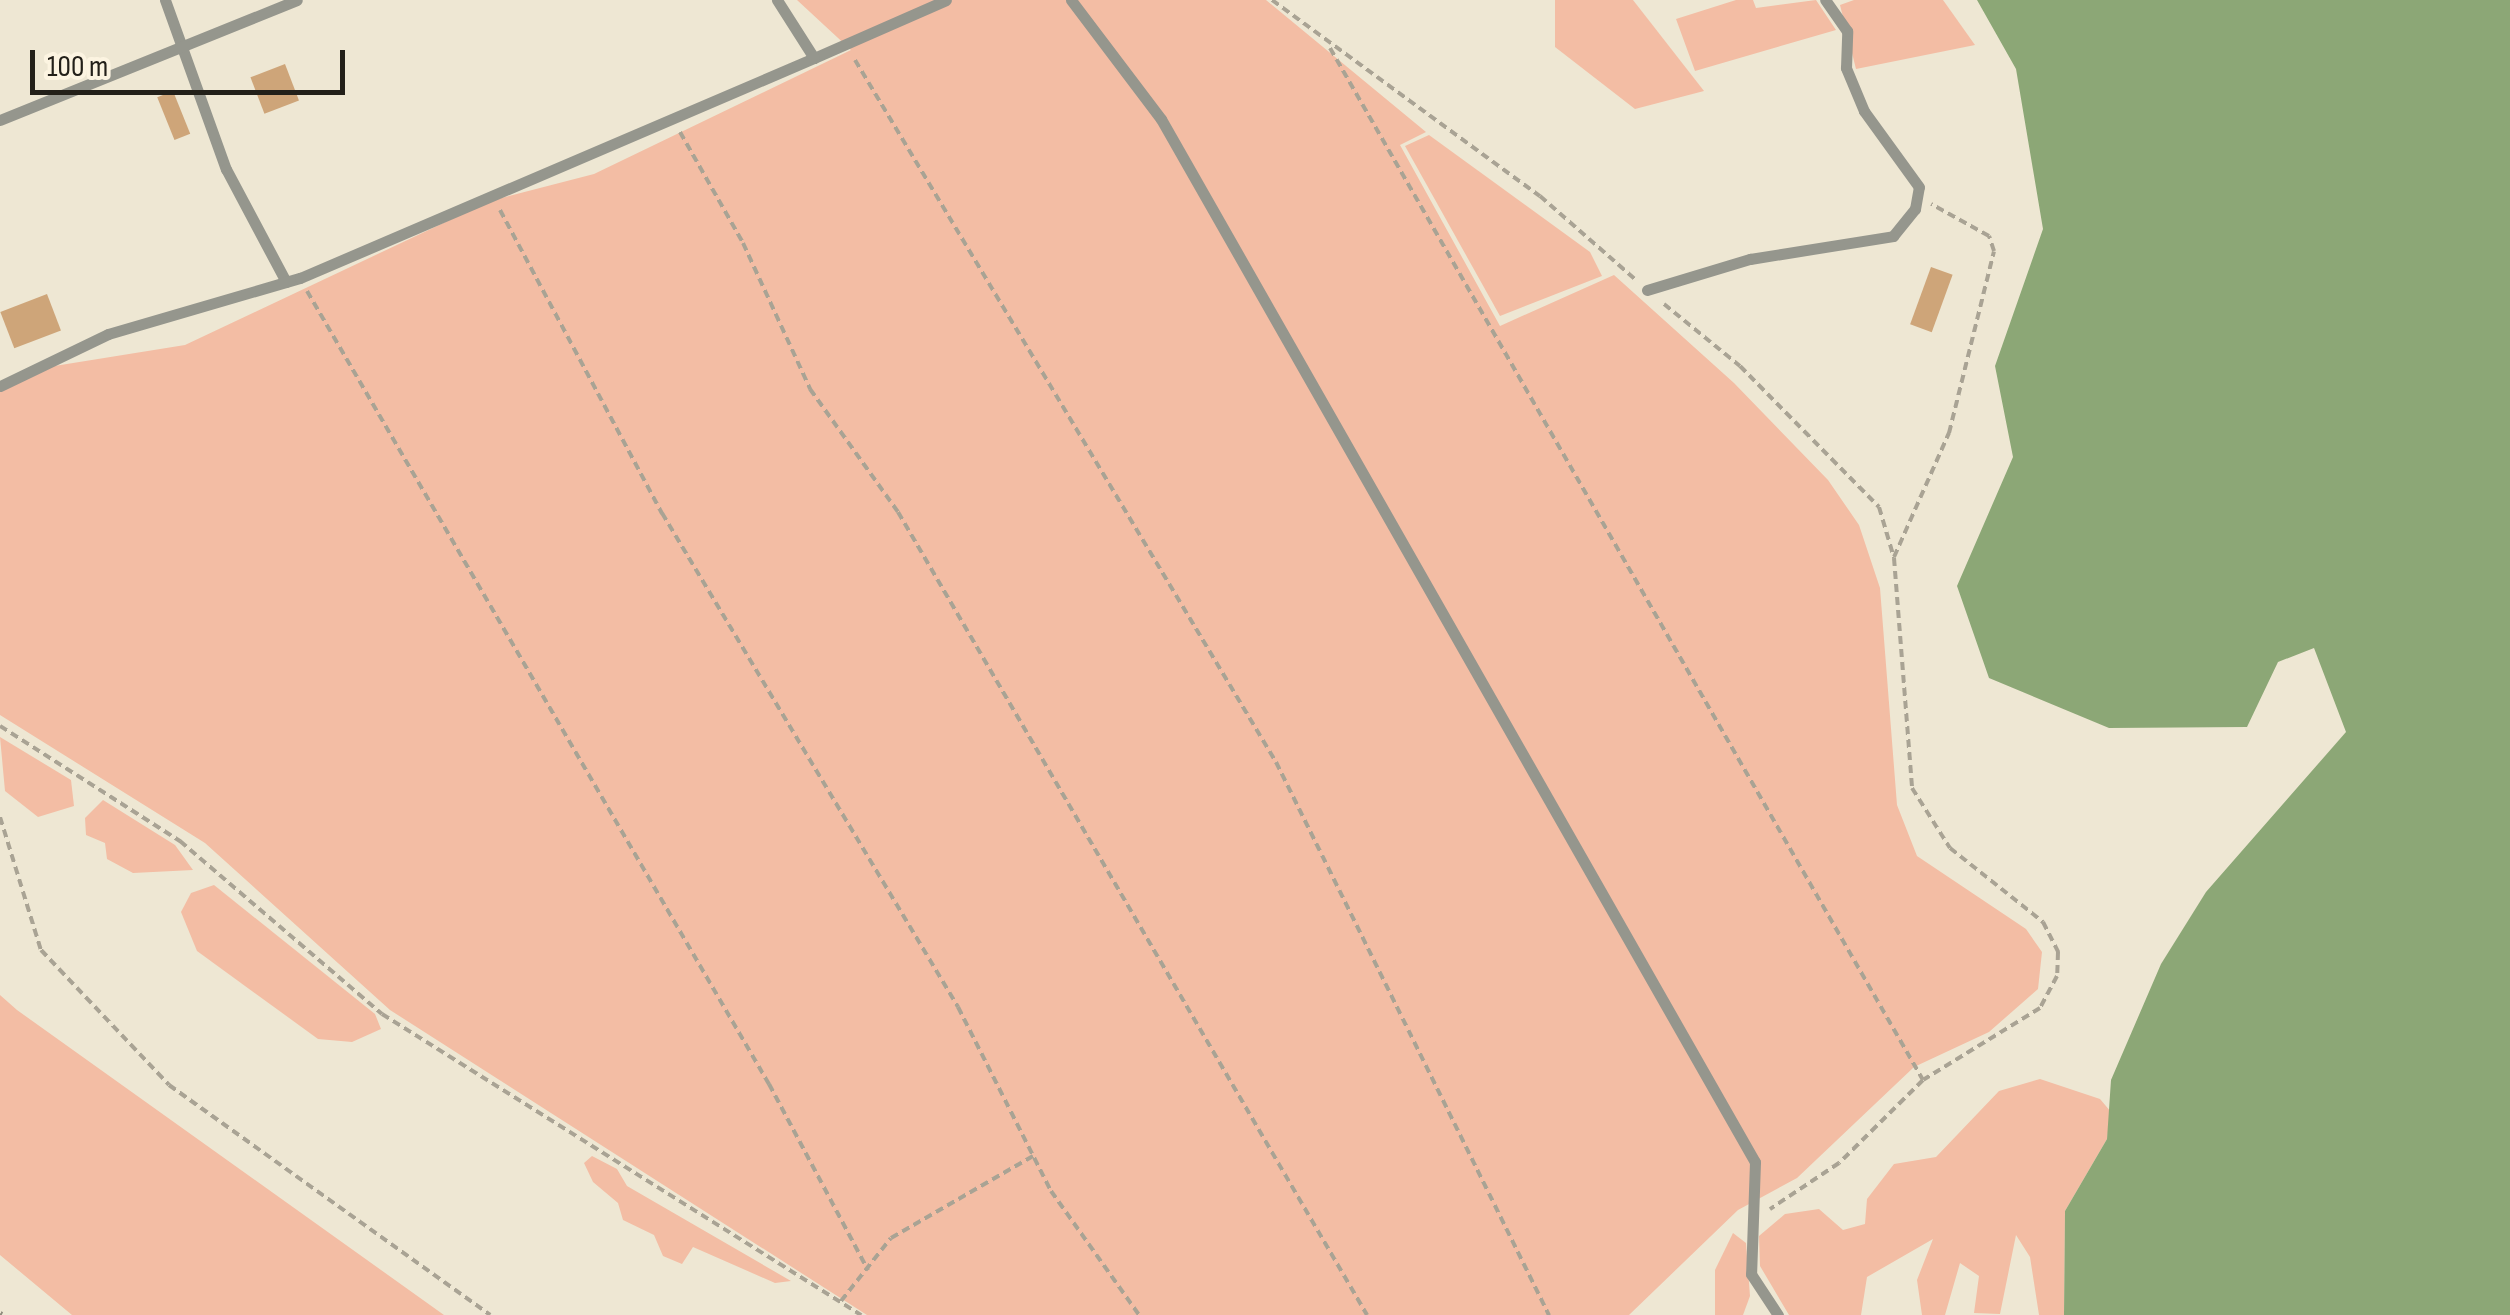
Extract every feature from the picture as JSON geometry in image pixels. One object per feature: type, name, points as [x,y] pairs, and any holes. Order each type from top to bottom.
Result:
[{"type":"lane","points":[[165,0],[226,169],[286,282]]},
{"type":"lane","points":[[0,120],[297,0]]},
{"type":"lane","points":[[778,0],[814,58]]},
{"type":"lane","points":[[0,386],[108,334],[300,278],[491,192],[846,48],[946,0]]},
{"type":"lane","points":[[1071,0],[1161,119],[1754,1162],[1751,1274],[1778,1315]]},
{"type":"lane","points":[[1647,290],[1750,259],[1893,236],[1917,198],[1900,154],[1864,111],[1846,68],[1847,32],[1826,0]]},
{"type":"path","points":[[1272,0],[1328,45],[1540,196],[1840,460],[1879,507],[1894,558],[1912,788],[1950,848],[2043,922],[2058,952],[2057,976],[2040,1008],[1923,1080],[1840,1163],[1753,1218]]},
{"type":"path","points":[[1328,45],[1923,1080]]},
{"type":"path","points":[[846,48],[1101,460],[1276,762],[1550,1315]]},
{"type":"path","points":[[673,119],[743,243],[810,390],[908,528],[1367,1315]]},
{"type":"path","points":[[491,192],[662,513],[958,1007],[1033,1156],[1139,1315]]},
{"type":"path","points":[[1894,558],[1949,434],[1994,251],[1988,236],[1917,198]]},
{"type":"path","points":[[300,278],[769,1084],[868,1270]]},
{"type":"path","points":[[0,726],[180,841],[382,1014],[861,1315]]},
{"type":"path","points":[[0,817],[41,950],[169,1085],[490,1315]]},
{"type":"path","points":[[840,1301],[890,1238],[1033,1156]]},
{"type":"shaded area","points":[[797,0],[1266,0],[1426,132],[1400,145],[1500,326],[1614,275],[1734,383],[1828,480],[1859,525],[1880,588],[1897,805],[1917,856],[2026,929],[2042,952],[2038,989],[1989,1032],[1914,1067],[1797,1178],[1738,1210],[1629,1315],[867,1315],[390,1010],[205,843],[0,715],[0,386],[42,368],[185,345],[490,201],[594,174],[851,50]]},
{"type":"shaded area","points":[[1555,0],[1633,0],[1704,91],[1635,109],[1555,47]]},
{"type":"shaded area","points":[[1736,0],[1753,0],[1756,8],[1816,0],[1836,30],[1695,71],[1676,19]]},
{"type":"shaded area","points":[[1854,0],[1943,0],[1975,45],[1856,69],[1840,5]]},
{"type":"shaded area","points":[[1977,0],[2510,0],[2510,1315],[2064,1315],[2065,1211],[2107,1139],[2111,1080],[2161,964],[2206,892],[2346,732],[2314,648],[2278,662],[2247,727],[2109,728],[1989,678],[1957,586],[2013,457],[1995,366],[2043,229],[2016,69]]},
{"type":"shaded area","points":[[1429,135],[1590,252],[1602,276],[1500,316],[1405,146]]},
{"type":"shaded area","points":[[0,737],[71,780],[74,806],[38,817],[5,791]]},
{"type":"shaded area","points":[[103,800],[175,845],[193,870],[133,873],[107,859],[105,843],[86,835],[85,818]]},
{"type":"shaded area","points":[[214,885],[375,1014],[381,1029],[352,1042],[318,1039],[197,951],[181,912],[191,893]]},
{"type":"shaded area","points":[[0,995],[444,1315],[72,1315],[0,1255]]},
{"type":"shaded area","points":[[2040,1079],[2100,1099],[2111,1112],[2107,1139],[2065,1211],[2064,1315],[2039,1315],[2030,1257],[2016,1235],[2000,1314],[1974,1313],[1979,1276],[1960,1263],[1945,1315],[1922,1315],[1917,1280],[1933,1239],[1867,1277],[1861,1315],[1789,1315],[1760,1266],[1759,1236],[1785,1214],[1819,1209],[1843,1230],[1865,1224],[1867,1199],[1894,1164],[1936,1157],[1999,1091]]},
{"type":"shaded area","points":[[592,1156],[617,1169],[627,1186],[791,1281],[775,1283],[693,1247],[682,1264],[663,1256],[654,1235],[623,1220],[618,1203],[593,1182],[584,1163]]},
{"type":"shaded area","points":[[1733,1233],[1746,1243],[1750,1296],[1743,1315],[1715,1315],[1715,1270]]},
{"type":"building","points":[[285,64],[299,100],[264,114],[250,77]]},
{"type":"building","points":[[173,91],[190,134],[174,140],[157,97]]},
{"type":"building","points":[[1931,267],[1953,275],[1932,332],[1910,324]]},
{"type":"building","points":[[47,294],[61,330],[14,348],[0,312]]}]
